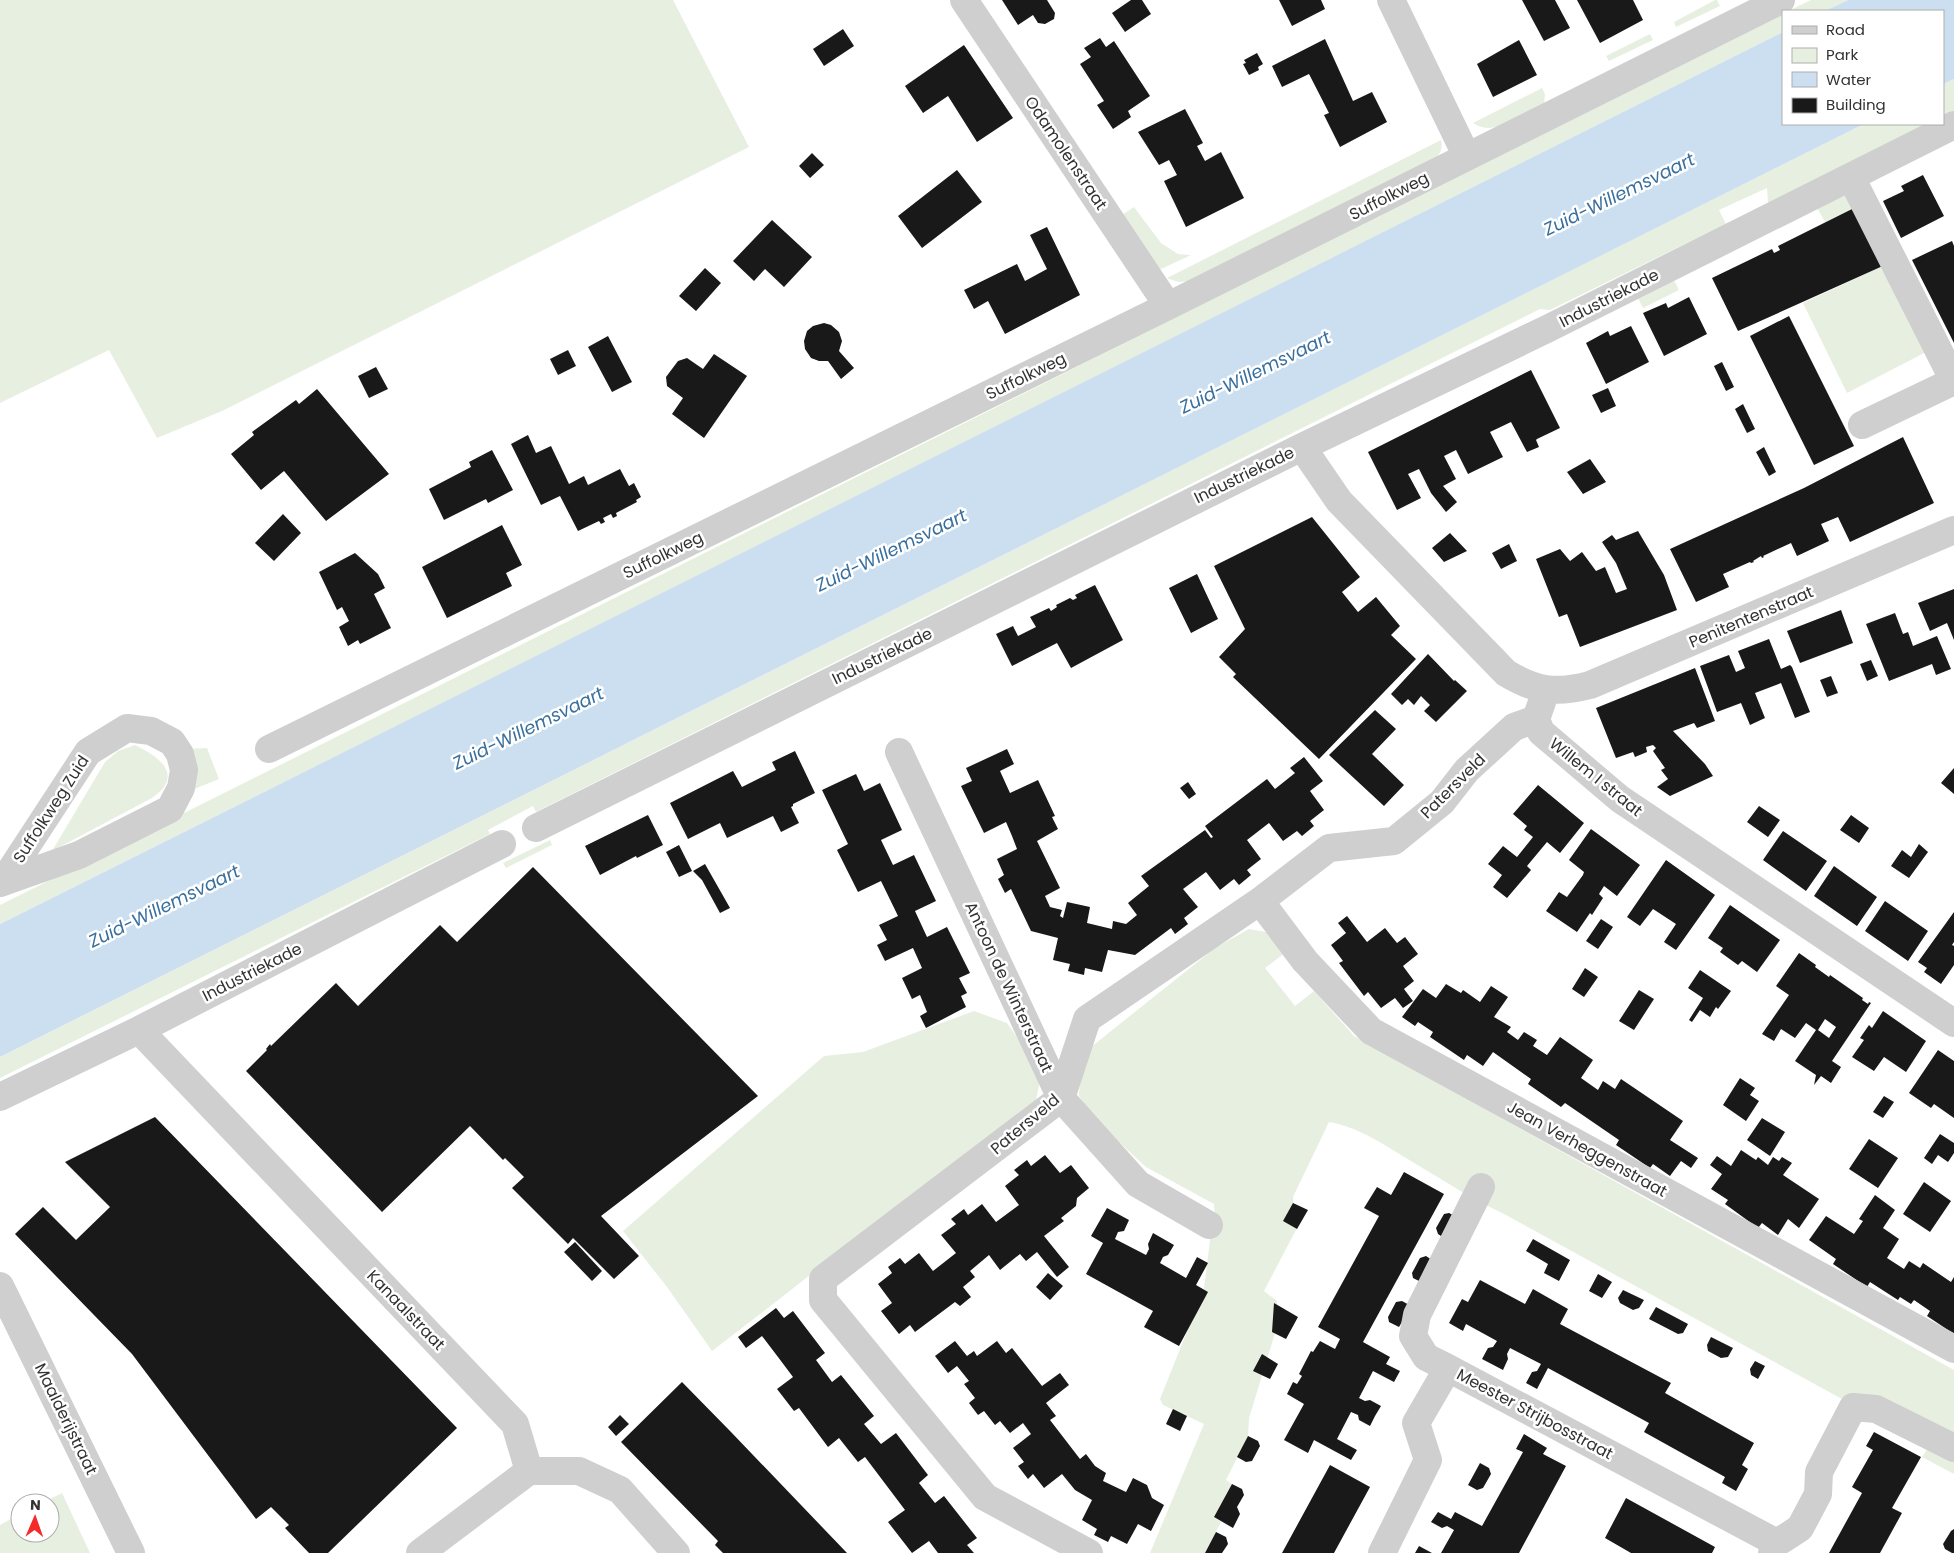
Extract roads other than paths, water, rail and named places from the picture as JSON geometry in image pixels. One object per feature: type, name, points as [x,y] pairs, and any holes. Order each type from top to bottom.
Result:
[{"type":"street","name":"Odamolenstraat","points":[[964,0],[1168,306]]},
{"type":"street","points":[[1391,0],[1467,157]]},
{"type":"street","name":"Suffolkweg","points":[[270,748],[1168,306],[1781,0]]},
{"type":"street","name":"Industriekade","points":[[536,828],[1302,446],[1547,329],[1954,125]]},
{"type":"street","points":[[1851,177],[1954,381],[1862,425]]},
{"type":"street","points":[[1302,446],[1339,501],[1506,673],[1525,684],[1546,691],[1536,719]]},
{"type":"street","name":"Penitentenstraat","points":[[1546,691],[1568,691],[1590,685],[1954,530]]},
{"type":"street","name":"Patersveld","points":[[1089,1553],[985,1497],[823,1300],[823,1279],[1061,1098],[1086,1019],[1260,901],[1329,848],[1394,841],[1442,802],[1467,770],[1514,727],[1536,719]]},
{"type":"street","name":"Willem I straat","points":[[1536,719],[1541,732],[1620,799],[1954,1023]]},
{"type":"street","name":"Suffolkweg Zuid","points":[[127,728],[150,732],[172,742],[180,754],[184,770],[181,788],[170,809],[79,855],[2,882],[88,752],[127,728]]},
{"type":"street","name":"Antoon de Winterstraat","points":[[899,752],[1061,1098],[1138,1184],[1209,1224]]},
{"type":"street","name":"Industriekade","points":[[0,1097],[139,1030],[502,844]]},
{"type":"street","name":"Jean Verheggenstraat","points":[[1260,901],[1305,961],[1371,1031],[1954,1349]]},
{"type":"street","name":"Kanaalstraat","points":[[139,1030],[515,1424],[529,1471]]},
{"type":"street","points":[[1448,1368],[1426,1357],[1413,1336],[1417,1315],[1481,1187]]},
{"type":"street","name":"Maalderijstraat","points":[[0,1286],[131,1553]]},
{"type":"street","name":"Meester Strijbosstraat","points":[[1382,1553],[1428,1460],[1416,1423],[1448,1368],[1775,1548]]},
{"type":"street","points":[[1775,1548],[1800,1528],[1818,1494],[1819,1472],[1853,1407],[1876,1409],[1954,1448]]},
{"type":"street","points":[[420,1553],[529,1471],[579,1471],[620,1490],[676,1553]]},
{"type":"water","points":[[1848,0],[1954,0],[1954,79],[1944,84],[1944,10],[1827,10]]},
{"type":"water","name":"Zuid-Willemsvaart","points":[[1782,33],[1782,125],[1862,125],[0,1057],[0,924]]}]
